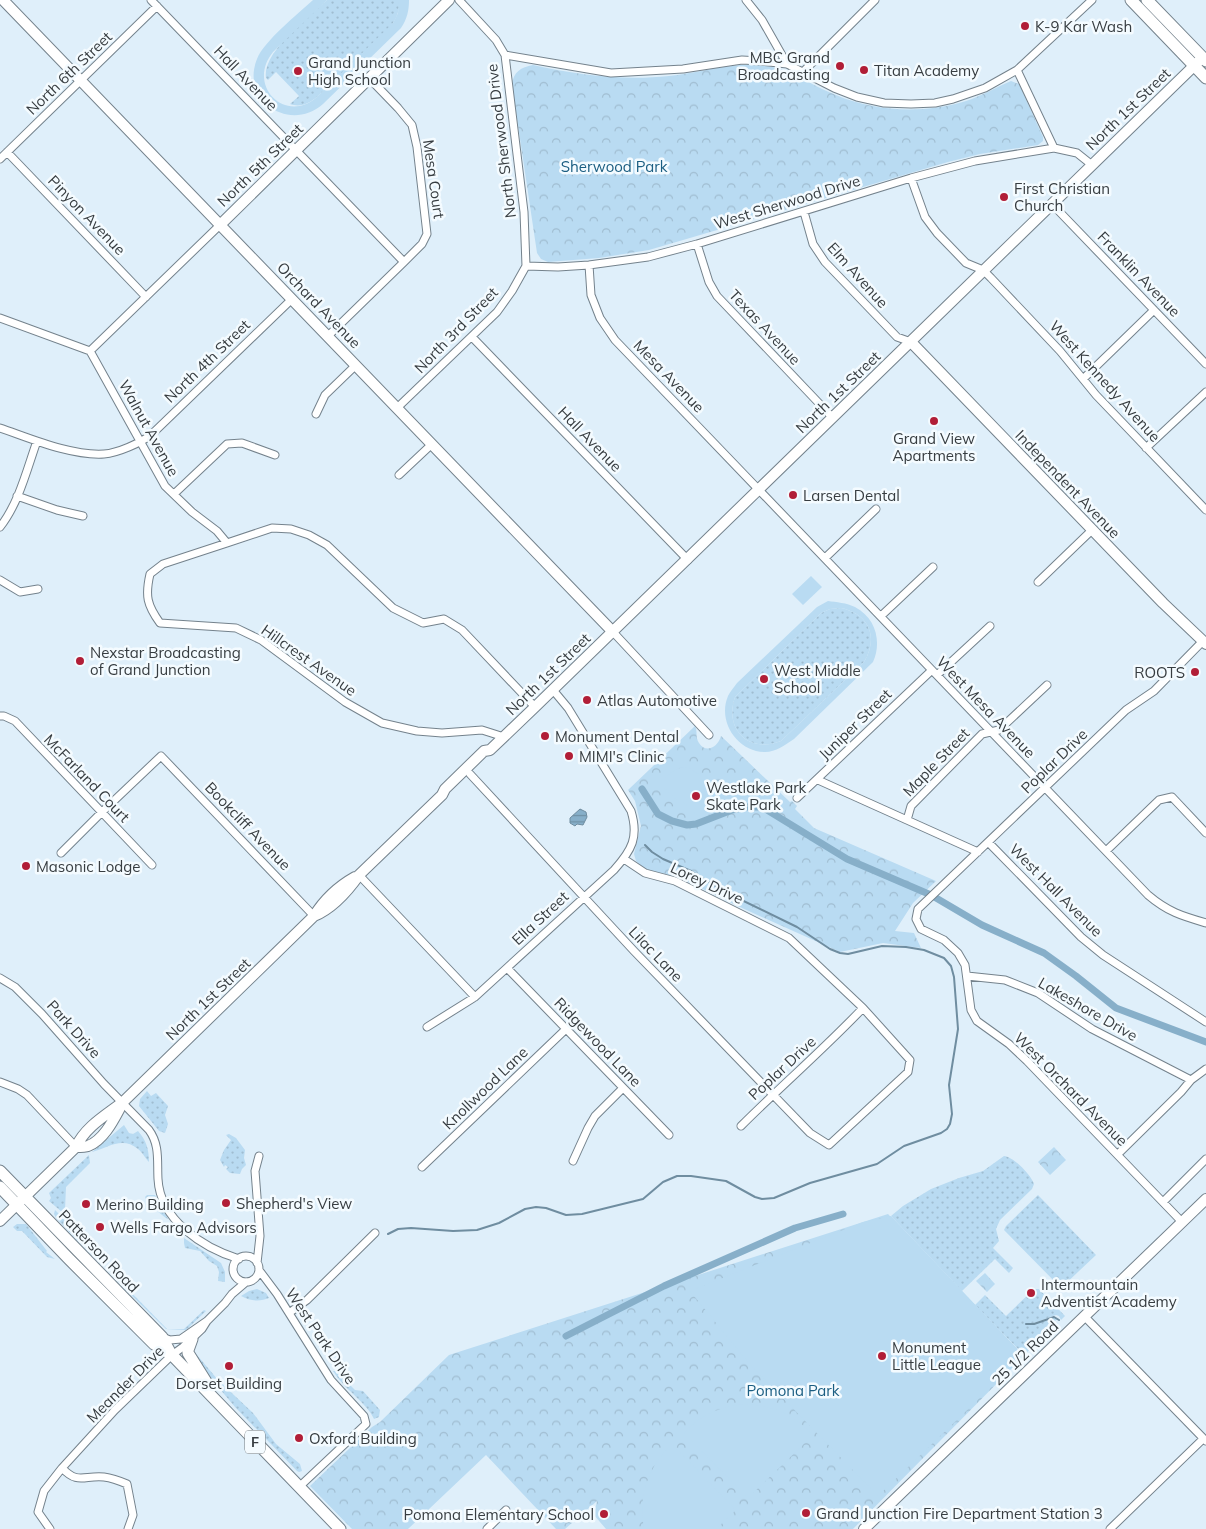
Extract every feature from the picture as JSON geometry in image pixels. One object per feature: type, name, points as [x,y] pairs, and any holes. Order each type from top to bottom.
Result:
[{"type":"main road","points":[[1131,0],[1202,59]]},
{"type":"main road","points":[[1140,0],[1146,6],[1156,9]]},
{"type":"main road","points":[[1147,0],[1202,59],[1206,78]]},
{"type":"main road","name":"Patterson Road","points":[[0,1171],[21,1201],[154,1344],[172,1355]]},
{"type":"main road","name":"Patterson Road","points":[[0,1187],[21,1201],[162,1337],[172,1355],[340,1529]]},
{"type":"main road","points":[[192,1339],[188,1353],[219,1404]]},
{"type":"street","name":"Hall Avenue","points":[[151,0],[404,262]]},
{"type":"street","name":"North 5th Street","points":[[90,351],[297,151],[449,0]]},
{"type":"street","name":"North Sherwood Drive","points":[[459,0],[496,40],[505,56],[524,212],[526,266]]},
{"type":"street","points":[[746,0],[762,20],[787,64]]},
{"type":"street","points":[[803,72],[876,0]]},
{"type":"street","points":[[505,56],[612,73],[683,69],[742,60],[787,64],[834,88],[857,97],[884,103],[935,103],[962,97],[985,88],[1017,70],[1092,0]]},
{"type":"street","name":"Orchard Avenue","points":[[4,2],[82,80],[613,632]]},
{"type":"street","name":"North 6th Street","points":[[0,159],[157,6]]},
{"type":"street","name":"North 1st Street","points":[[442,795],[448,793],[470,774],[488,756],[490,750],[688,560],[983,270],[1202,59]]},
{"type":"street","points":[[1017,70],[1054,148],[1077,153],[1092,165]]},
{"type":"street","name":"Mesa Court","points":[[370,79],[412,125],[417,147],[427,234],[422,244],[404,262]]},
{"type":"street","name":"West Sherwood Drive","points":[[526,266],[590,265],[648,257],[804,212],[910,178],[975,162],[1054,148]]},
{"type":"street","name":"Pinyon Avenue","points":[[7,152],[146,297]]},
{"type":"street","name":"West Kennedy Avenue","points":[[910,178],[925,217],[937,233],[966,263],[983,270],[1060,351],[1096,395],[1206,510]]},
{"type":"street","name":"Franklin Avenue","points":[[1052,204],[1206,364]]},
{"type":"street","name":"Elm Avenue","points":[[804,212],[813,244],[825,262],[896,337],[911,342]]},
{"type":"street","name":"Texas Avenue","points":[[697,244],[709,282],[717,296],[832,418]]},
{"type":"street","points":[[328,336],[404,262]]},
{"type":"street","name":"Mesa Avenue","points":[[590,265],[591,295],[600,318],[615,340],[760,490]]},
{"type":"street","name":"North 3rd Street","points":[[397,408],[497,312],[526,266]]},
{"type":"street","name":"North 4th Street","points":[[141,442],[151,435],[292,298]]},
{"type":"street","points":[[1083,378],[1154,310]]},
{"type":"street","points":[[0,318],[90,351]]},
{"type":"street","name":"Hall Avenue","points":[[472,337],[688,560]]},
{"type":"street","name":"Independent Avenue","points":[[911,342],[1162,603],[1204,643]]},
{"type":"street","name":"Walnut Avenue","points":[[90,351],[165,486],[192,512],[217,531],[227,543]]},
{"type":"street","points":[[316,414],[325,394],[356,365]]},
{"type":"street","points":[[1146,448],[1206,392]]},
{"type":"street","points":[[0,428],[67,450],[105,454],[141,442]]},
{"type":"street","points":[[0,527],[6,520],[17,496],[38,441]]},
{"type":"street","points":[[174,494],[227,444],[242,443],[275,456]]},
{"type":"street","points":[[399,475],[432,444]]},
{"type":"street","name":"West Mesa Avenue","points":[[760,490],[1160,906],[1187,919],[1206,923]]},
{"type":"street","points":[[17,496],[57,510],[83,516]]},
{"type":"street","points":[[825,558],[876,509]]},
{"type":"street","points":[[227,543],[272,528],[291,529],[327,545],[393,608],[423,623],[444,619],[462,630],[535,707]]},
{"type":"street","points":[[1038,582],[1092,530]]},
{"type":"street","name":"Hillcrest Avenue","points":[[227,543],[163,564],[150,574],[147,588],[150,609],[160,623],[236,628],[261,640],[345,702],[382,723],[417,731],[482,730],[504,737]]},
{"type":"street","points":[[881,616],[933,567]]},
{"type":"street","points":[[0,580],[20,592],[38,589]]},
{"type":"street","name":"Juniper Street","points":[[797,798],[935,673],[990,626]]},
{"type":"street","points":[[613,632],[709,734]]},
{"type":"street","name":"Poplar Drive","points":[[925,903],[1126,710],[1154,691],[1204,643]]},
{"type":"street","name":"Maple Street","points":[[907,820],[911,806],[982,734],[999,730],[1047,685]]},
{"type":"street","points":[[553,690],[568,708],[630,811],[634,828],[633,839],[630,851],[624,859]]},
{"type":"street","name":"McFarland Court","points":[[0,716],[14,721],[100,813],[152,865]]},
{"type":"street","name":"North 1st Street","points":[[0,1221],[76,1147],[80,1138],[92,1126],[123,1102],[314,916],[320,906],[344,883],[358,875],[442,795],[445,789],[484,751],[490,750]]},
{"type":"street","name":"Bookcliff Avenue","points":[[100,813],[161,756],[314,916]]},
{"type":"street","name":"Lilac Lane","points":[[470,774],[772,1095],[810,1133],[829,1145]]},
{"type":"street","points":[[818,780],[978,852]]},
{"type":"street","points":[[1106,852],[1159,800],[1172,797],[1206,833]]},
{"type":"street","points":[[61,853],[100,813]]},
{"type":"street","name":"West Hall Avenue","points":[[988,843],[1081,937],[1103,954],[1206,1022]]},
{"type":"street","name":"Ella Street","points":[[427,1027],[475,997],[624,859]]},
{"type":"street","name":"Lorey Drive","points":[[624,859],[645,873],[675,881],[788,938],[863,1008],[910,1060],[908,1072],[829,1145]]},
{"type":"street","points":[[358,875],[475,997]]},
{"type":"street","name":"West Orchard Avenue","points":[[925,903],[918,909],[916,919],[921,929],[944,940],[958,953],[965,965],[971,1010],[977,1021],[1009,1044],[1182,1222]]},
{"type":"street","name":"Ridgewood Lane","points":[[507,968],[669,1135]]},
{"type":"street","name":"Lakeshore Drive","points":[[967,976],[1005,980],[1038,993],[1092,1029],[1191,1080]]},
{"type":"street","name":"Park Drive","points":[[0,978],[15,987],[35,1007],[123,1102]]},
{"type":"street","name":"Poplar Drive","points":[[741,1126],[829,1043],[863,1008]]},
{"type":"street","name":"Knollwood Lane","points":[[422,1167],[566,1029]]},
{"type":"street","points":[[1118,1154],[1191,1080],[1206,1070]]},
{"type":"street","points":[[0,1082],[18,1088],[27,1095],[76,1147]]},
{"type":"street","points":[[574,1161],[595,1116],[623,1088]]},
{"type":"street","points":[[123,1102],[153,1135],[158,1150],[160,1192],[167,1208],[179,1224],[218,1252],[239,1259],[247,1257],[259,1244]]},
{"type":"street","points":[[218,1252],[233,1269],[238,1280],[246,1282],[254,1280],[258,1267],[260,1236],[255,1171],[259,1156]]},
{"type":"street","points":[[1163,1202],[1206,1159]]},
{"type":"street","name":"25 1/2 Road","points":[[864,1529],[1206,1199]]},
{"type":"street","points":[[289,1313],[307,1300],[375,1233]]},
{"type":"street","points":[[247,1257],[255,1260],[258,1267]]},
{"type":"street","points":[[233,1269],[239,1259]]},
{"type":"street","name":"West Park Drive","points":[[258,1267],[331,1380],[364,1416],[366,1424],[299,1487]]},
{"type":"street","name":"Meander Drive","points":[[230,1296],[236,1277]]},
{"type":"street","name":"West Park Drive","points":[[254,1280],[270,1286]]},
{"type":"street","name":"Meander Drive","points":[[162,1337],[170,1340],[181,1339],[207,1321],[246,1282]]},
{"type":"street","points":[[1084,1317],[1205,1440],[1110,1529]]},
{"type":"street","name":"Meander Drive","points":[[50,1529],[38,1512],[44,1492],[62,1468],[116,1410],[172,1355],[192,1339],[207,1321]]},
{"type":"street","points":[[62,1468],[75,1478],[103,1477],[127,1484],[133,1515],[128,1529]]},
{"type":"street","points":[[487,1529],[506,1510]]},
{"type":"green space","points":[[313,0],[327,0],[273,52],[266,65],[264,77],[267,88],[273,97],[282,104],[293,106],[305,104],[317,97],[393,23],[398,13],[399,0],[409,0],[409,8],[401,28],[323,104],[310,112],[296,115],[283,114],[271,108],[255,88],[254,74],[257,59],[274,36]]},
{"type":"green space","points":[[327,0],[399,0],[399,7],[391,26],[317,97],[301,105],[290,104],[299,96],[276,72],[268,80],[266,78],[267,68],[271,57],[279,46]]},
{"type":"green space","name":"Sherwood Park","points":[[533,65],[567,72],[635,78],[680,75],[736,65],[770,66],[851,101],[884,108],[900,109],[934,108],[950,105],[972,99],[1011,81],[1019,84],[1043,137],[1043,141],[1038,145],[980,154],[948,162],[649,250],[599,258],[548,262],[541,259],[537,253],[512,85],[518,71]]},
{"type":"green space","points":[[811,576],[822,587],[803,605],[792,594]]},
{"type":"green space","points":[[828,601],[842,603],[855,607],[868,617],[877,639],[876,654],[873,662],[787,744],[769,752],[755,751],[746,747],[732,734],[728,725],[725,716],[725,706],[728,696],[737,683],[817,607]],"holes":[[[841,608],[859,615],[869,628],[871,644],[864,662],[781,741],[758,744],[742,736],[736,728],[733,719],[732,709],[735,697],[821,613],[830,609]]]},
{"type":"green space","points":[[841,608],[859,615],[869,628],[871,644],[864,662],[781,741],[758,744],[742,736],[736,728],[733,719],[732,709],[735,697],[821,613],[830,609]]},
{"type":"green space","points":[[695,726],[698,741],[702,746],[708,749],[715,746],[721,736],[790,802],[792,801],[797,806],[795,809],[814,828],[936,881],[913,903],[895,931],[914,933],[921,948],[883,943],[840,952],[678,877],[644,869],[636,861],[634,854],[641,826],[635,801],[628,790]]},
{"type":"green space","name":"Westlake Park Skate Park","points":[[688,767],[698,774],[702,773],[722,792],[716,801],[716,808],[705,818],[700,818],[681,800],[679,802],[662,786],[662,781],[671,773],[677,769]]},
{"type":"green space","points":[[147,1091],[151,1096],[156,1093],[168,1106],[165,1115],[168,1124],[165,1133],[159,1131],[139,1106],[140,1099]]},
{"type":"green space","points":[[124,1125],[129,1133],[133,1134],[138,1131],[143,1138],[148,1149],[149,1162],[138,1149],[126,1143],[115,1144],[92,1152]]},
{"type":"green space","points":[[229,1134],[236,1138],[245,1150],[244,1158],[246,1165],[240,1174],[230,1173],[226,1169],[228,1167],[225,1165],[224,1167],[220,1160],[231,1140],[226,1135]]},
{"type":"green space","points":[[1054,1147],[1066,1160],[1050,1175],[1038,1162]]},
{"type":"green space","points":[[89,1155],[90,1163],[66,1187],[65,1210],[62,1212],[49,1201],[51,1198],[49,1193]]},
{"type":"green space","points":[[1004,1156],[1022,1167],[1034,1184],[1032,1189],[1000,1220],[996,1229],[999,1241],[993,1248],[1013,1268],[1009,1273],[995,1259],[962,1291],[891,1216],[903,1206],[931,1189],[983,1171]]},
{"type":"green space","points":[[147,1195],[155,1195],[168,1219],[148,1202],[145,1197]]},
{"type":"green space","points":[[1038,1195],[1096,1255],[1061,1288],[1004,1230]]},
{"type":"green space","points":[[55,1210],[83,1238],[79,1242],[56,1218]]},
{"type":"green space","name":"Pomona Park","points":[[888,1214],[1024,1356],[853,1529],[606,1529],[594,1515],[597,1501],[565,1529],[556,1529],[486,1455],[408,1529],[352,1529],[310,1486],[449,1355]]},
{"type":"green space","name":"Monument Little League","points":[[891,1216],[1022,1354],[1021,1358],[878,1496],[747,1361],[690,1291],[863,1222]]},
{"type":"green space","points":[[17,1224],[26,1224],[46,1252],[55,1259],[47,1257],[22,1231],[17,1231],[13,1227]]},
{"type":"green space","points":[[184,1238],[221,1263],[225,1272],[225,1282],[218,1281],[219,1272],[217,1266],[209,1261],[200,1251],[185,1248]]},
{"type":"green space","points":[[116,1271],[118,1279],[167,1329],[184,1329],[204,1310],[206,1311],[186,1330],[166,1329],[127,1291],[113,1273]]},
{"type":"green space","points":[[985,1273],[995,1284],[987,1292],[976,1281]]},
{"type":"green space","points":[[257,1289],[266,1293],[269,1298],[255,1300],[241,1296],[249,1291]]},
{"type":"green space","points":[[1034,1289],[1039,1289],[1065,1316],[1061,1320],[1056,1315],[1026,1324],[1032,1325],[1054,1317],[1057,1319],[1054,1322],[1058,1323],[1024,1355],[975,1305],[985,1295],[1006,1316]]},
{"type":"green space","points":[[192,1349],[218,1380],[253,1413],[276,1444],[300,1464],[302,1471],[297,1471],[235,1407],[192,1356]]},
{"type":"green space","points":[[333,1371],[336,1371],[355,1390],[363,1391],[380,1410],[379,1417],[374,1419],[366,1407]]},
{"type":"green space","points":[[747,1404],[775,1409],[799,1422],[813,1435],[750,1496],[746,1496],[684,1433],[712,1412]]},
{"type":"green space","points":[[672,1444],[733,1507],[734,1512],[716,1529],[644,1529],[642,1505],[647,1483],[657,1462]]},
{"type":"shaded area","points":[[580,809],[586,812],[587,817],[583,825],[577,824],[575,826],[570,823],[570,818]]},
{"type":"waterway","points":[[642,789],[658,814],[672,821],[687,825],[696,824],[732,810],[745,807],[762,807],[847,859],[931,895],[982,925],[1044,953],[1116,1008],[1206,1042]]},
{"type":"waterway","points":[[388,1234],[398,1229],[411,1228],[453,1231],[477,1230],[499,1223],[525,1209],[536,1207],[546,1208],[566,1215],[582,1214],[643,1199],[663,1182],[677,1176],[726,1181],[755,1197],[762,1199],[774,1198],[810,1183],[877,1164],[904,1146],[941,1133],[947,1129],[952,1114],[949,1085],[958,1029],[954,977],[951,966],[944,958],[924,950],[906,947],[882,946],[848,954],[840,953],[830,949],[797,927],[725,892],[691,871],[663,859],[645,845]]},
{"type":"waterway","points":[[566,1336],[664,1286],[795,1228],[843,1214]]},
{"type":"waterway","points":[[1026,1324],[1034,1324],[1054,1317],[1059,1320]]},
{"type":"place","name":"K-9 Kar Wash","points":[[1025,26]]},
{"type":"place","name":"MBC Grand Broadcasting","points":[[840,66]]},
{"type":"place","name":"Titan Academy","points":[[864,70]]},
{"type":"place","name":"Grand Junction High School","points":[[298,71]]},
{"type":"place","name":"First Christian Church","points":[[1004,197]]},
{"type":"place","name":"Grand View Apartments","points":[[934,421]]},
{"type":"place","name":"Larsen Dental","points":[[793,495]]},
{"type":"place","name":"Nexstar Broadcasting of Grand Junction","points":[[80,661]]},
{"type":"place","name":"ROOTS","points":[[1195,672]]},
{"type":"place","name":"West Middle School","points":[[764,679]]},
{"type":"place","name":"Atlas Automotive","points":[[587,700]]},
{"type":"place","name":"Monument Dental","points":[[545,736]]},
{"type":"place","name":"MIMI's Clinic","points":[[569,756]]},
{"type":"place","name":"Westlake Park Skate Park","points":[[696,796]]},
{"type":"place","name":"Masonic Lodge","points":[[26,866]]},
{"type":"place","name":"Shepherd's View","points":[[226,1203]]},
{"type":"place","name":"Merino Building","points":[[86,1204]]},
{"type":"place","name":"Wells Fargo Advisors","points":[[100,1227]]},
{"type":"place","name":"Intermountain Adventist Academy","points":[[1031,1293]]},
{"type":"place","name":"Monument Little League","points":[[882,1356]]},
{"type":"place","name":"Dorset Building","points":[[229,1366]]},
{"type":"place","name":"Oxford Building","points":[[299,1438]]},
{"type":"place","name":"Grand Junction Fire Department Station 3","points":[[806,1513]]},
{"type":"place","name":"Pomona Elementary School","points":[[604,1514]]}]
